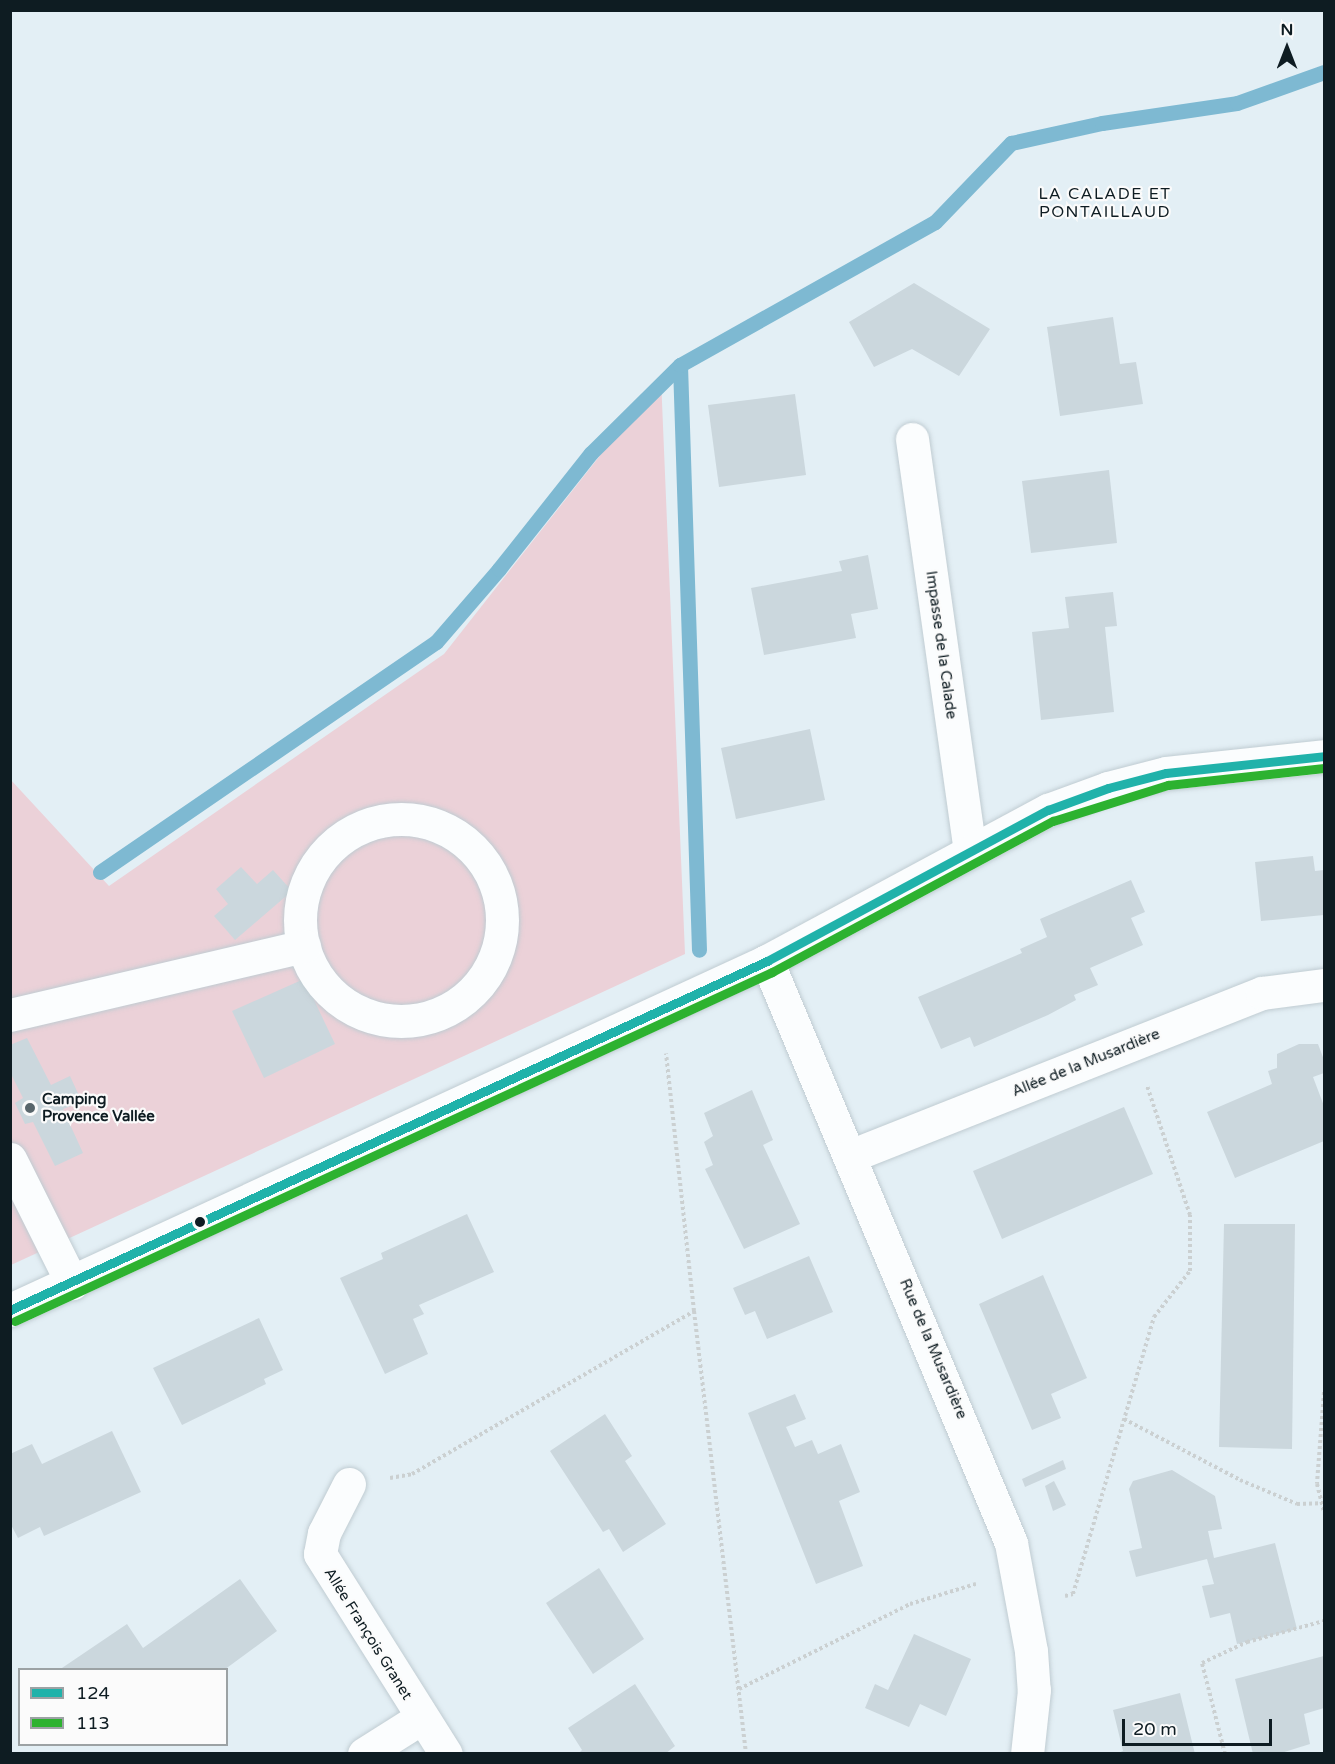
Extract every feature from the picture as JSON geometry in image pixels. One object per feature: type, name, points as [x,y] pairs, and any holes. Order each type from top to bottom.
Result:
[{"type":"street","name":"Impasse de la Calade","points":[[912,439],[970,851]]},
{"type":"street","points":[[10,1310],[767,961],[1048,810],[1133,780],[1243,762],[1324,756]]},
{"type":"street","points":[[413,819],[445,829],[472,847],[491,874],[501,904],[502,935],[493,964],[476,989],[452,1009],[422,1019],[392,1021],[362,1014],[336,998],[316,974],[304,946],[300,914],[307,882],[325,854],[350,833],[380,821],[413,819]]},
{"type":"street","points":[[10,1015],[304,946]]},
{"type":"street","name":"Rue de la Musardière","points":[[767,961],[970,1438],[1019,1571],[1026,1608],[1034,1690],[1027,1754]]},
{"type":"street","name":"Allée de la Musardière","points":[[850,1156],[1274,988],[1324,985]]},
{"type":"street","points":[[10,1159],[72,1283]]},
{"type":"street","name":"Allée François Granet","points":[[350,1484],[324,1533],[320,1554],[421,1718],[446,1754]]},
{"type":"street","points":[[364,1754],[421,1718]]},
{"type":"path","points":[[661,1011],[746,1754]]},
{"type":"path","points":[[1026,1608],[1073,1594],[1154,1317],[1190,1271],[1190,1215],[1135,1044]]},
{"type":"path","points":[[350,1484],[412,1474],[694,1311]]},
{"type":"path","points":[[1324,1392],[1317,1484],[1324,1513]]},
{"type":"path","points":[[1124,1419],[1259,1488],[1297,1504],[1321,1503]]},
{"type":"path","points":[[739,1689],[910,1604],[1019,1571]]},
{"type":"path","points":[[1225,1754],[1202,1663],[1247,1642],[1324,1621]]},
{"type":"shaded area","points":[[661,378],[685,954],[11,1265],[10,779],[109,886],[444,654]]},
{"type":"building","points":[[914,283],[990,329],[959,376],[912,349],[874,367],[849,322]]},
{"type":"building","points":[[1113,317],[1120,364],[1136,362],[1143,404],[1060,416],[1047,327]]},
{"type":"building","points":[[795,394],[806,475],[719,487],[708,405]]},
{"type":"building","points":[[1109,470],[1117,543],[1031,553],[1022,481]]},
{"type":"building","points":[[868,555],[878,609],[851,614],[856,638],[764,655],[751,588],[842,571],[839,561]]},
{"type":"building","points":[[1113,592],[1117,626],[1105,627],[1114,712],[1041,720],[1032,632],[1069,628],[1065,597]]},
{"type":"building","points":[[810,729],[825,800],[736,819],[721,748]]},
{"type":"building","points":[[1313,856],[1315,871],[1324,870],[1324,915],[1261,921],[1255,862]]},
{"type":"building","points":[[241,867],[257,884],[273,870],[292,891],[235,940],[214,916],[228,904],[216,889]]},
{"type":"building","points":[[1131,880],[1145,912],[1131,918],[1143,945],[1090,968],[1098,985],[1074,995],[1076,1000],[1048,1015],[974,1047],[970,1037],[941,1049],[918,997],[1022,953],[1020,949],[1047,937],[1040,919]]},
{"type":"building","points":[[304,979],[335,1044],[264,1078],[232,1011]]},
{"type":"building","points":[[27,1038],[51,1085],[70,1076],[82,1102],[63,1109],[83,1153],[55,1166],[33,1122],[25,1124],[15,1103],[23,1098],[10,1072],[10,1045]]},
{"type":"building","points":[[1299,1044],[1318,1044],[1324,1060],[1324,1073],[1313,1077],[1324,1106],[1324,1141],[1235,1178],[1207,1112],[1272,1084],[1268,1071],[1277,1068],[1277,1054]]},
{"type":"building","points":[[752,1090],[773,1140],[763,1145],[800,1224],[744,1249],[705,1169],[713,1165],[704,1142],[713,1136],[704,1113]]},
{"type":"building","points":[[1124,1107],[1153,1174],[1002,1239],[973,1171]]},
{"type":"building","points":[[467,1214],[494,1272],[419,1305],[424,1314],[413,1319],[428,1354],[385,1374],[340,1278],[383,1259],[381,1253]]},
{"type":"building","points":[[1224,1224],[1295,1224],[1292,1449],[1219,1447]]},
{"type":"building","points":[[809,1256],[833,1312],[767,1339],[755,1311],[745,1315],[733,1288]]},
{"type":"building","points":[[1043,1275],[1087,1378],[1051,1394],[1061,1418],[1032,1430],[979,1304]]},
{"type":"building","points":[[259,1318],[283,1370],[264,1379],[266,1384],[182,1425],[153,1368]]},
{"type":"building","points":[[795,1394],[806,1419],[786,1427],[795,1447],[812,1440],[818,1454],[841,1444],[860,1492],[839,1501],[863,1566],[816,1584],[748,1413]]},
{"type":"building","points":[[605,1414],[632,1456],[625,1461],[666,1524],[623,1552],[609,1529],[603,1532],[550,1451]]},
{"type":"building","points":[[112,1431],[141,1492],[44,1536],[40,1527],[18,1538],[10,1523],[10,1454],[32,1444],[42,1464]]},
{"type":"building","points":[[1063,1460],[1066,1469],[1025,1487],[1022,1479]]},
{"type":"building","points":[[1172,1470],[1215,1496],[1222,1529],[1208,1531],[1214,1558],[1275,1543],[1297,1629],[1237,1644],[1230,1613],[1210,1618],[1202,1586],[1214,1584],[1207,1559],[1136,1577],[1129,1551],[1142,1548],[1129,1489],[1133,1481]]},
{"type":"building","points":[[1054,1481],[1066,1505],[1053,1511],[1045,1486]]},
{"type":"building","points":[[599,1568],[644,1639],[593,1674],[546,1603]]},
{"type":"building","points":[[240,1579],[277,1631],[227,1668],[62,1668],[127,1624],[143,1648]]},
{"type":"building","points":[[914,1634],[971,1659],[946,1716],[920,1704],[909,1727],[865,1708],[875,1684],[888,1690]]},
{"type":"building","points":[[1324,1656],[1324,1708],[1304,1714],[1310,1744],[1278,1754],[1253,1754],[1235,1679]]},
{"type":"building","points":[[635,1684],[675,1746],[665,1754],[578,1754],[582,1750],[568,1728]]},
{"type":"building","points":[[1180,1693],[1195,1754],[1116,1754],[1123,1751],[1113,1710]]},
{"type":"waterway","points":[[100,872],[436,642],[499,569],[591,453],[680,365],[935,222],[1011,143],[1102,123],[1237,103],[1324,72]]},
{"type":"waterway","points":[[680,365],[699,950]]},
{"type":"transit line","name":"124","points":[[10,1310],[767,961],[1048,810],[1108,788],[1166,773],[1324,756]]},
{"type":"transit line","name":"113","points":[[15,1321],[772,972],[1053,821],[1168,785],[1324,768]]},
{"type":"place","name":"Camping Provence Vallée","points":[[30,1108]]},
{"type":"district","name":"LA CALADE ET PONTAILLAUD","points":[[1105,203]]}]
